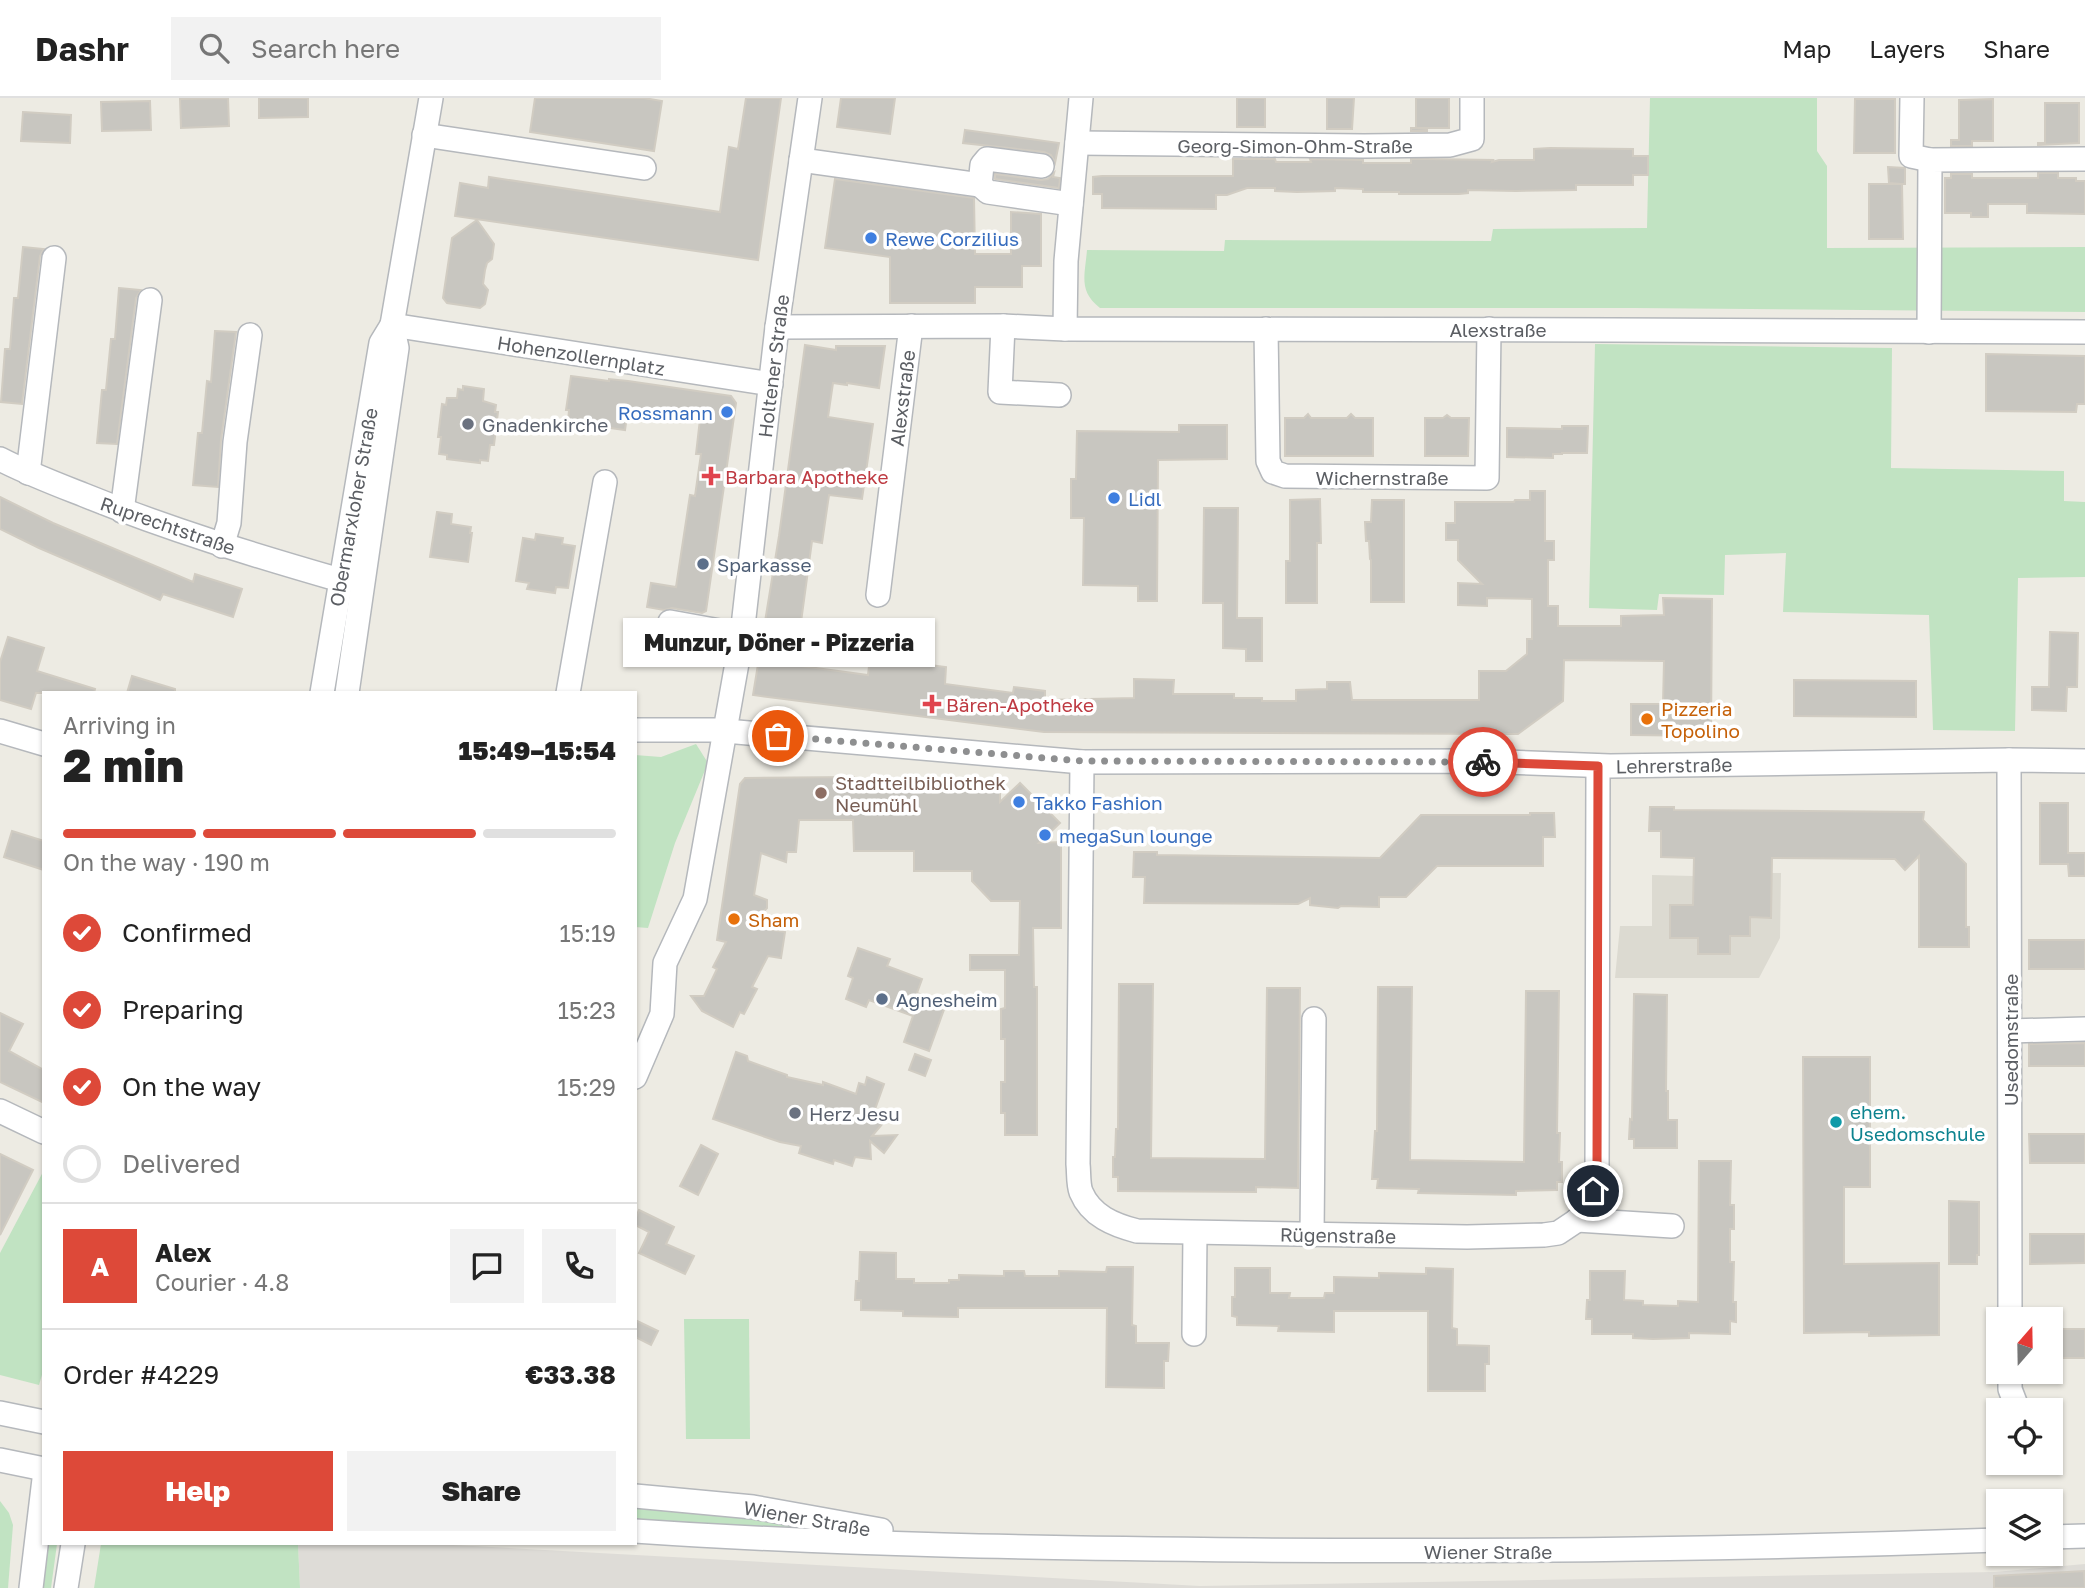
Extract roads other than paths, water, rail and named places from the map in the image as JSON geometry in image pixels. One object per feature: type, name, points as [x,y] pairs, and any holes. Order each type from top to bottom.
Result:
[{"type":"street","name":"Obermarxloher Straße","points":[[347,691],[397,348],[392,325],[431,98]]},
{"type":"street","name":"Holtener Straße","points":[[637,1072],[662,1014],[665,963],[695,899],[725,731],[742,635],[777,327],[810,98]]},
{"type":"street","points":[[1065,329],[1066,261],[1081,98]]},
{"type":"street","name":"Georg-Simon-Ohm-Straße","points":[[1077,143],[1450,145],[1472,139],[1472,98]]},
{"type":"street","points":[[1912,98],[1911,156],[1930,160],[2085,159]]},
{"type":"street","points":[[424,135],[644,168]]},
{"type":"street","points":[[980,185],[982,165],[988,159],[1042,166]]},
{"type":"street","points":[[801,160],[980,185],[988,191],[1071,204]]},
{"type":"street","points":[[1929,332],[1930,160]]},
{"type":"street","points":[[28,473],[54,258]]},
{"type":"street","points":[[122,511],[150,300]]},
{"type":"street","name":"Obermarxloher Straße","points":[[322,691],[381,343],[392,325]]},
{"type":"street","name":"Hohenzollernplatz","points":[[392,325],[771,384]]},
{"type":"street","points":[[1003,326],[1000,392],[1059,395]]},
{"type":"street","name":"Alexstraße","points":[[777,327],[2085,332]]},
{"type":"street","name":"Alexstraße","points":[[878,595],[911,327]]},
{"type":"street","name":"Wichernstraße","points":[[1266,329],[1268,461],[1273,472],[1285,476],[1487,478],[1489,329]]},
{"type":"street","points":[[222,546],[229,523],[235,442],[250,335]]},
{"type":"street","name":"Ruprechtstraße","points":[[0,458],[28,473],[122,511],[222,546],[340,580]]},
{"type":"street","points":[[568,691],[605,482]]},
{"type":"street","points":[[670,622],[742,635]]},
{"type":"street","name":"Lehrerstraße","points":[[637,730],[725,731],[1082,761],[1477,761],[1598,766],[2085,761]]},
{"type":"street","points":[[0,731],[42,743]]},
{"type":"street","name":"Usedomstraße","points":[[2009,760],[2010,1307]]},
{"type":"street","name":"Rügenstraße","points":[[1082,761],[1078,1150],[1080,1191],[1094,1211],[1113,1224],[1137,1231],[1195,1233],[1467,1237],[1544,1235],[1558,1233],[1577,1220]]},
{"type":"street","points":[[1577,1220],[1589,1203],[1597,1173],[1598,766]]},
{"type":"street","points":[[1312,1235],[1314,1019]]},
{"type":"street","points":[[2010,1031],[2085,1029]]},
{"type":"street","points":[[0,1111],[42,1131]]},
{"type":"street","points":[[1577,1220],[1672,1226]]},
{"type":"street","points":[[1194,1334],[1195,1233]]},
{"type":"street","points":[[0,1413],[42,1422]]},
{"type":"street","points":[[0,1460],[42,1469]]},
{"type":"street","points":[[31,1588],[42,1496]]},
{"type":"street","name":"Wiener Straße","points":[[637,1496],[753,1507],[894,1533],[978,1545]]},
{"type":"street","name":"Wiener Straße","points":[[637,1531],[719,1537],[1112,1549],[1489,1552],[1986,1540]]},
{"type":"street","points":[[2063,1537],[2085,1536]]},
{"type":"street","points":[[66,1588],[73,1545]]},
{"type":"place","name":"Rewe Corzilius","points":[[871,238]]},
{"type":"place","name":"Rossmann","points":[[727,412]]},
{"type":"place","name":"Gnadenkirche","points":[[468,424]]},
{"type":"place","name":"Barbara Apotheke","points":[[711,476]]},
{"type":"place","name":"Lidl","points":[[1114,498]]},
{"type":"place","name":"Sparkasse","points":[[703,564]]},
{"type":"place","name":"Bären-Apotheke","points":[[932,704]]},
{"type":"place","name":"Pizzeria Topolino","points":[[1647,719]]},
{"type":"place","name":"Munzur, Döner - Pizzeria","points":[[778,736]]},
{"type":"place","name":"Stadtteilbibliothek Neumühl","points":[[821,793]]},
{"type":"place","name":"Takko Fashion","points":[[1019,802]]},
{"type":"place","name":"megaSun lounge","points":[[1045,835]]},
{"type":"place","name":"Sham","points":[[734,919]]},
{"type":"place","name":"Agnesheim","points":[[882,999]]},
{"type":"place","name":"Herz Jesu","points":[[795,1113]]},
{"type":"place","name":"ehem. Usedomschule","points":[[1836,1122]]}]
